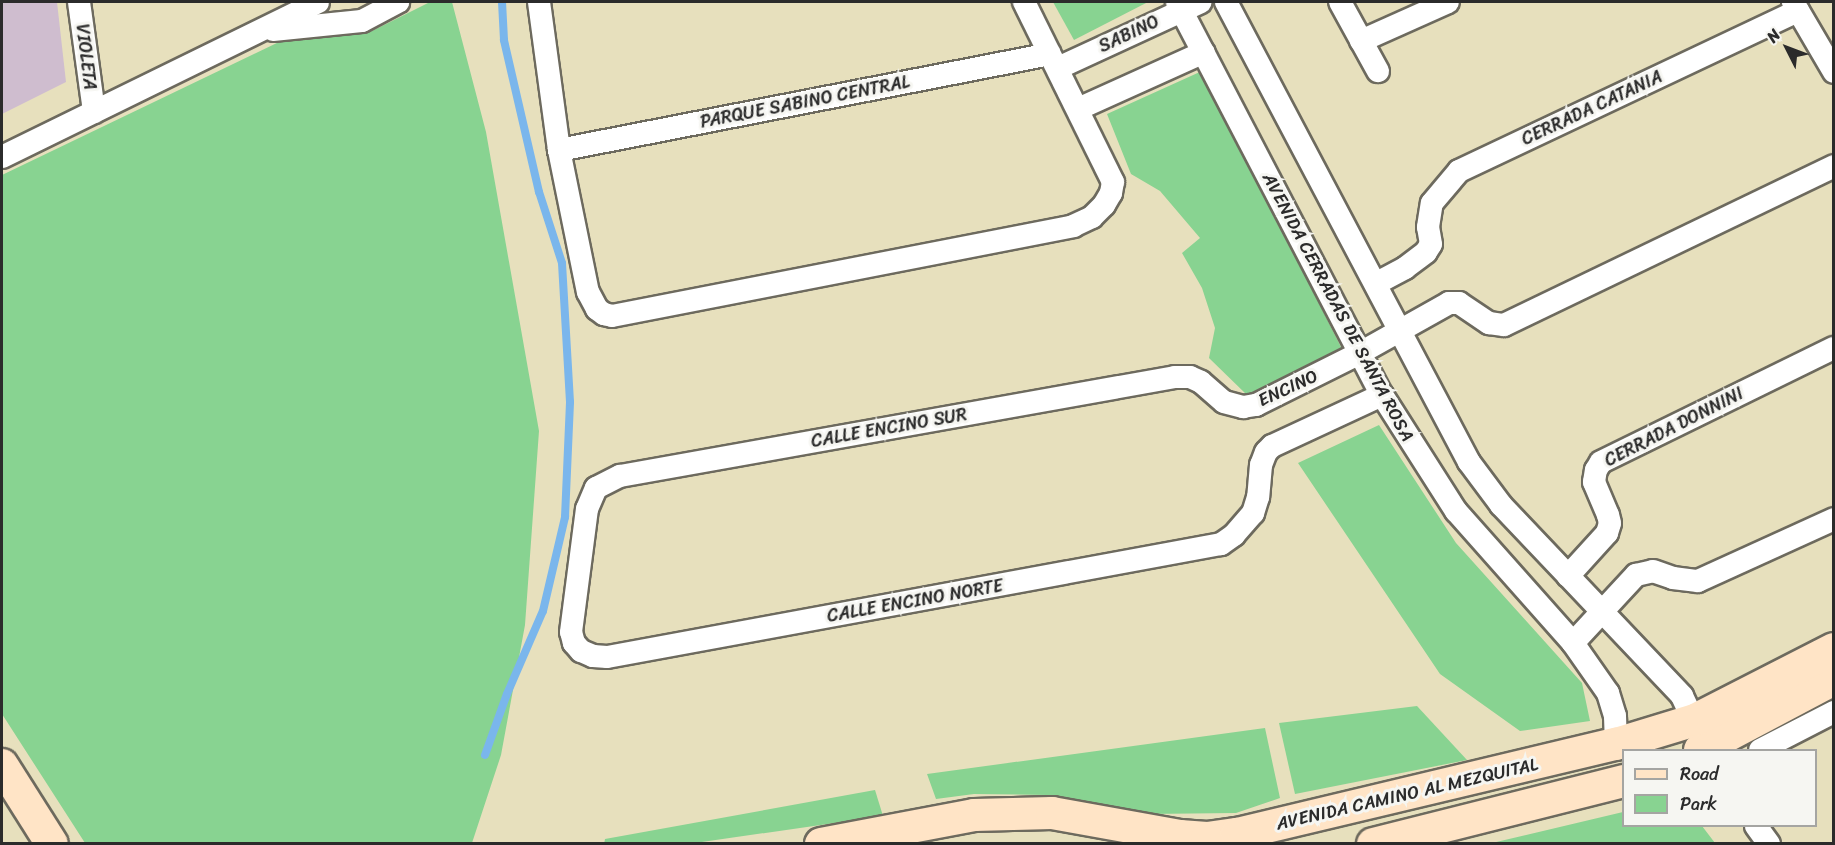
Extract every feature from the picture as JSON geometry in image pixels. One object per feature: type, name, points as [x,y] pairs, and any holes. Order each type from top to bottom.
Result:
[{"type":"main road","name":"AVENIDA CAMINO AL MEZQUITAL","points":[[1701,742],[1833,649]]},
{"type":"main road","name":"AVENIDA CAMINO AL MEZQUITAL","points":[[820,843],[974,815],[1052,813],[1152,832],[1208,838],[1294,822],[1616,744],[1701,742],[1833,679]]},
{"type":"main road","points":[[2,765],[52,843]]},
{"type":"main road","name":"AVENIDA CAMINO AL MEZQUITAL","points":[[1373,843],[1622,781]]},
{"type":"street","name":"VIOLETA","points":[[79,2],[94,112]]},
{"type":"street","points":[[2,156],[318,2]]},
{"type":"street","points":[[256,32],[362,21],[398,2]]},
{"type":"street","points":[[539,2],[559,150],[588,292],[597,309],[612,316],[1073,226],[1092,217],[1112,193],[1113,182],[1024,2]]},
{"type":"street","points":[[1226,2],[1377,283],[1469,462],[1501,505],[1682,696],[1701,742]]},
{"type":"street","points":[[1340,2],[1378,71]]},
{"type":"street","points":[[1361,41],[1448,2]]},
{"type":"street","name":"SABINO","points":[[1054,61],[1186,5]]},
{"type":"street","name":"AVENIDA CERRADAS DE SANTA ROSA","points":[[1186,5],[1204,52],[1382,395],[1456,511],[1573,643],[1608,693],[1616,716],[1616,744]]},
{"type":"street","name":"CERRADA CATANIA","points":[[1377,283],[1405,268],[1426,252],[1431,244],[1428,227],[1432,203],[1459,171],[1796,6],[1833,72]]},
{"type":"street","points":[[1078,108],[1204,52]]},
{"type":"street","name":"PARQUE SABINO CENTRAL","points":[[559,150],[1054,61]]},
{"type":"street","points":[[1401,331],[1449,303],[1459,303],[1489,323],[1504,325],[1833,166]]},
{"type":"street","name":"ENCINO","points":[[1175,376],[1190,377],[1201,382],[1224,402],[1243,406],[1256,405],[1401,331]]},
{"type":"street","name":"CERRADA DONNINI","points":[[1568,576],[1607,533],[1610,523],[1594,482],[1596,470],[1601,462],[1833,348]]},
{"type":"street","name":"CALLE ENCINO SUR","points":[[593,656],[580,651],[574,643],[571,632],[587,509],[596,488],[605,483],[620,476],[1175,376]]},
{"type":"street","name":"CALLE ENCINO NORTE","points":[[593,656],[607,657],[1221,544],[1234,535],[1253,513],[1258,497],[1261,465],[1266,452],[1272,446],[1382,395]]},
{"type":"street","points":[[1573,643],[1636,575],[1653,571],[1673,578],[1698,581],[1833,519]]},
{"type":"street","points":[[1762,749],[1833,712]]},
{"type":"street","points":[[1757,827],[1769,843]]},
{"type":"shaded area","points":[[2,2],[57,2],[66,82],[2,114]]},
{"type":"green space","points":[[430,2],[452,2],[486,132],[539,431],[525,625],[501,755],[472,843],[85,843],[2,714],[2,175],[281,41],[372,31]]},
{"type":"green space","points":[[1053,2],[1148,2],[1074,40]]},
{"type":"green space","points":[[1202,71],[1342,349],[1247,395],[1209,358],[1215,328],[1202,288],[1182,253],[1200,238],[1160,191],[1131,174],[1107,114]]},
{"type":"green space","points":[[1379,425],[1456,543],[1582,683],[1590,721],[1520,731],[1440,674],[1298,463]]},
{"type":"green space","points":[[1417,706],[1467,760],[1295,794],[1279,723]]},
{"type":"green space","points":[[1265,728],[1280,798],[1236,813],[1148,814],[1047,795],[974,794],[936,799],[927,774]]},
{"type":"green space","points":[[875,790],[883,816],[695,843],[604,844],[605,839]]},
{"type":"green space","points":[[1622,812],[1622,827],[1703,827],[1715,843],[1492,843]]},
{"type":"waterway","points":[[485,755],[507,694],[543,611],[565,517],[570,402],[562,263],[539,192],[504,40],[502,2]]}]
